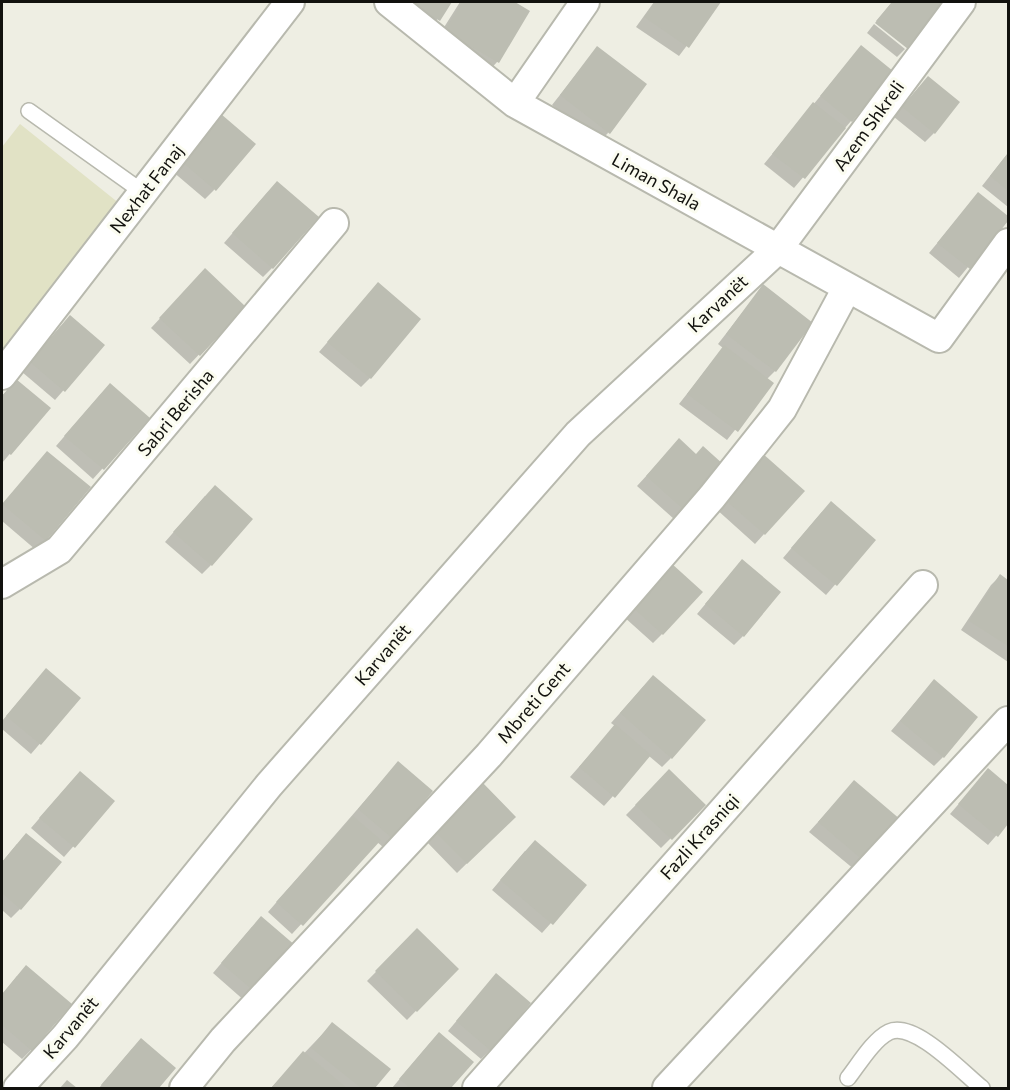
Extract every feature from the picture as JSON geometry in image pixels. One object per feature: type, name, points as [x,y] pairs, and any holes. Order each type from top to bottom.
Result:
[{"type":"street","name":"Nexhat Fanaj","points":[[2,375],[290,2]]},
{"type":"street","name":"Liman Shala","points":[[389,2],[515,103],[939,338],[1008,243]]},
{"type":"street","points":[[515,103],[585,2]]},
{"type":"street","name":"Azem Shkreli","points":[[777,250],[961,2]]},
{"type":"street","name":"Sabri Berisha","points":[[2,584],[58,550],[125,475],[334,223]]},
{"type":"street","name":"Karvanët","points":[[18,1089],[65,1036],[268,785],[578,434],[777,250]]},
{"type":"street","name":"Mbreti Gent","points":[[184,1089],[223,1040],[489,755],[712,497],[782,409],[847,288]]},
{"type":"street","name":"Fazli Krasniqi","points":[[477,1089],[923,585]]},
{"type":"street","points":[[667,1089],[1008,721]]},
{"type":"lane","points":[[29,111],[144,193]]},
{"type":"lane","points":[[848,1078],[889,1032],[909,1030],[982,1089]]},
{"type":"green space","points":[[20,124],[120,204],[2,354],[2,147]]},
{"type":"building","points":[[408,2],[452,2],[440,21]]},
{"type":"building","points":[[462,2],[515,2],[530,11],[499,63],[444,31]]},
{"type":"building","points":[[655,2],[721,2],[689,48],[644,17]]},
{"type":"building","points":[[892,2],[945,2],[908,49],[875,23]]},
{"type":"building","points":[[861,45],[893,71],[852,122],[820,96]]},
{"type":"building","points":[[597,46],[647,84],[610,134],[560,95]]},
{"type":"building","points":[[928,76],[960,102],[935,134],[902,107]]},
{"type":"building","points":[[813,102],[846,128],[805,179],[772,154]]},
{"type":"building","points":[[221,114],[256,144],[216,191],[181,161]]},
{"type":"building","points":[[1008,153],[1008,191],[990,176]]},
{"type":"building","points":[[277,181],[319,217],[273,269],[232,233]]},
{"type":"building","points":[[978,192],[1008,216],[1008,221],[970,269],[937,243]]},
{"type":"building","points":[[205,268],[246,307],[200,356],[159,318]]},
{"type":"building","points":[[378,282],[421,319],[371,379],[327,342]]},
{"type":"building","points":[[763,284],[813,323],[776,372],[726,334]]},
{"type":"building","points":[[70,315],[105,345],[65,392],[30,362]]},
{"type":"building","points":[[724,345],[774,383],[738,432],[687,394]]},
{"type":"building","points":[[16,379],[51,408],[11,455],[2,448],[2,396]]},
{"type":"building","points":[[110,383],[150,418],[104,470],[64,436]]},
{"type":"building","points":[[679,438],[696,454],[703,446],[724,465],[684,510],[646,476]]},
{"type":"building","points":[[47,451],[91,487],[46,541],[2,504]]},
{"type":"building","points":[[762,453],[805,491],[765,535],[723,498]]},
{"type":"building","points":[[215,485],[253,519],[212,566],[173,532]]},
{"type":"building","points":[[831,501],[876,540],[837,586],[791,548]]},
{"type":"building","points":[[742,559],[781,592],[744,637],[705,604]]},
{"type":"building","points":[[671,563],[703,592],[663,635],[631,606]]},
{"type":"building","points":[[1000,574],[1008,580],[1008,646],[969,621]]},
{"type":"building","points":[[46,668],[81,698],[41,745],[6,716]]},
{"type":"building","points":[[653,675],[706,720],[672,759],[620,713]]},
{"type":"building","points":[[934,679],[978,717],[944,758],[900,721]]},
{"type":"building","points":[[615,724],[651,755],[615,798],[579,767]]},
{"type":"building","points":[[398,761],[433,791],[393,839],[358,809]]},
{"type":"building","points":[[988,768],[1008,785],[1008,824],[998,837],[958,804]]},
{"type":"building","points":[[669,769],[706,805],[672,840],[635,805]]},
{"type":"building","points":[[80,771],[115,801],[75,848],[39,818]]},
{"type":"building","points":[[854,780],[901,820],[865,862],[818,822]]},
{"type":"building","points":[[482,782],[516,817],[467,864],[433,830]]},
{"type":"building","points":[[353,816],[381,840],[303,926],[276,902]]},
{"type":"building","points":[[26,833],[62,862],[21,910],[2,893],[2,862]]},
{"type":"building","points":[[535,840],[587,885],[553,925],[500,880]]},
{"type":"building","points":[[261,916],[296,946],[256,993],[221,963]]},
{"type":"building","points":[[417,928],[459,969],[417,1012],[375,971]]},
{"type":"building","points":[[26,965],[72,1004],[32,1051],[2,1025],[2,994]]},
{"type":"building","points":[[496,973],[531,1003],[491,1051],[456,1021]]},
{"type":"building","points":[[332,1022],[391,1069],[375,1088],[361,1088],[311,1048]]},
{"type":"building","points":[[439,1032],[474,1062],[451,1088],[410,1088],[399,1079]]},
{"type":"building","points":[[141,1038],[176,1068],[159,1088],[105,1088],[101,1085]]},
{"type":"building","points":[[303,1051],[347,1088],[271,1088]]},
{"type":"building","points":[[67,1080],[77,1088],[60,1088]]}]
